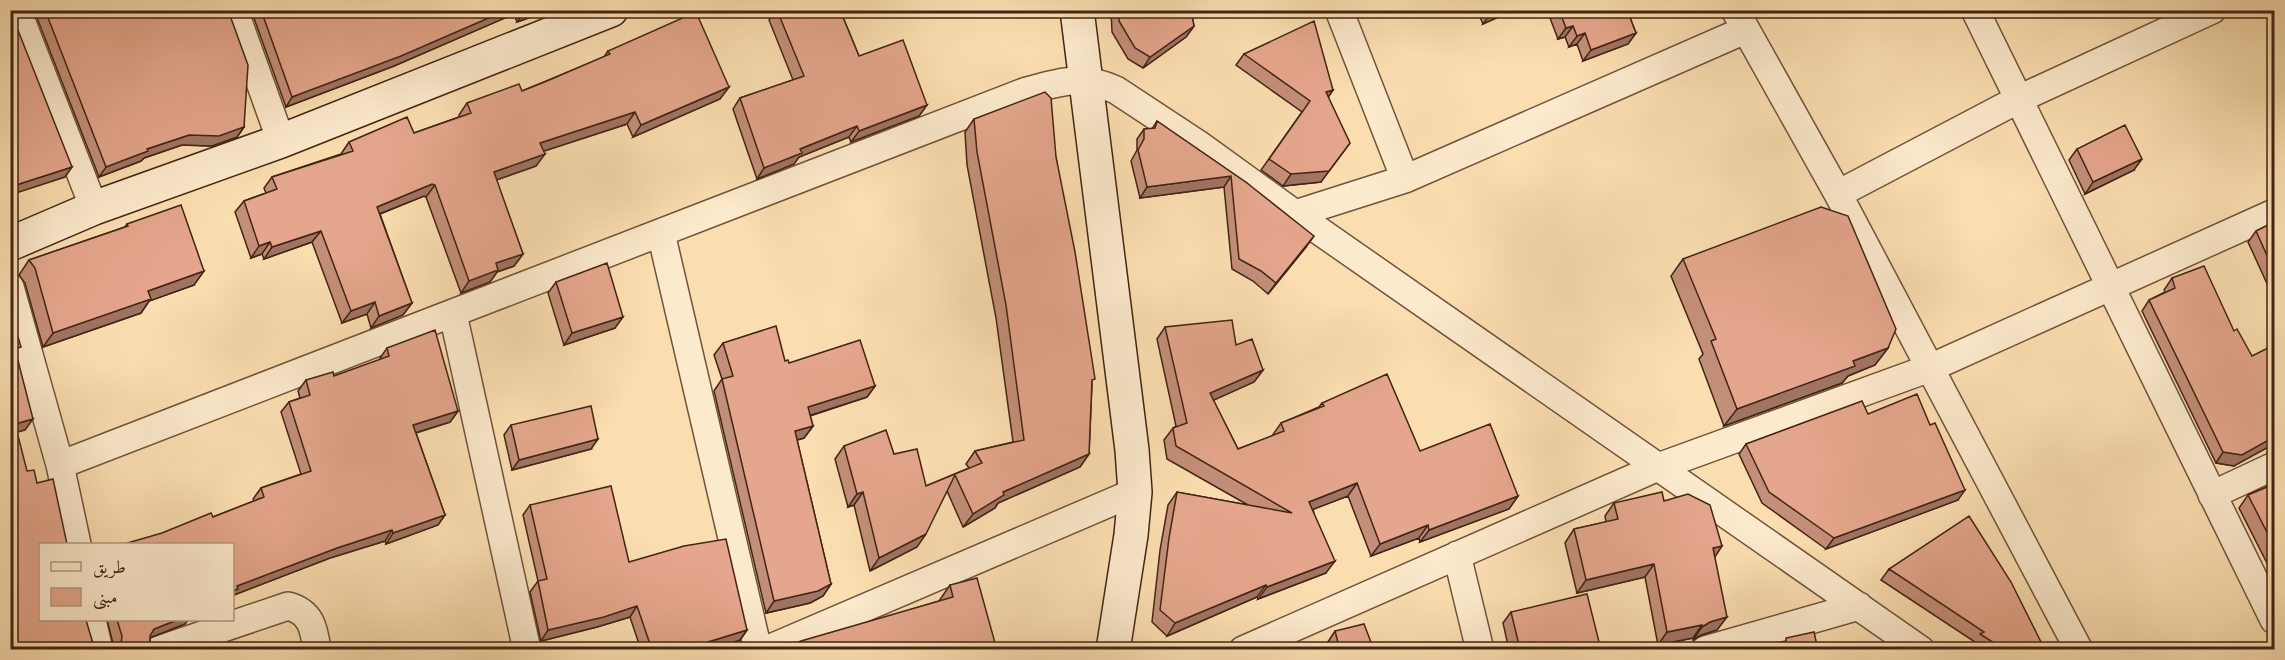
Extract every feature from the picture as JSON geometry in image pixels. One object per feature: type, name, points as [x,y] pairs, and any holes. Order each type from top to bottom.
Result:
[{"type":"street","points":[[17,10],[94,208]]},
{"type":"street","points":[[234,10],[281,141]]},
{"type":"street","points":[[10,244],[94,208],[281,141],[611,10]]},
{"type":"street","points":[[1077,10],[1132,450],[1135,492],[1131,536],[1113,650]]},
{"type":"street","points":[[1339,10],[1405,179]]},
{"type":"street","points":[[1975,10],[2274,620]]},
{"type":"street","points":[[1838,194],[2019,99],[2212,10]]},
{"type":"street","points":[[1295,214],[1405,179],[1740,20],[1838,194],[2079,650]]},
{"type":"street","points":[[60,465],[1024,92],[1055,83],[1087,80],[1116,90],[1198,144],[1921,650]]},
{"type":"street","points":[[1243,650],[1658,467],[1930,368],[2274,213]]},
{"type":"street","points":[[661,233],[758,650]]},
{"type":"street","points":[[10,287],[60,465],[77,543]]},
{"type":"street","points":[[453,314],[527,650]]},
{"type":"street","points":[[2212,495],[2274,466]]},
{"type":"street","points":[[766,650],[1135,492]]},
{"type":"street","points":[[1457,555],[1480,650]]},
{"type":"street","points":[[158,650],[288,606],[301,609],[309,620],[317,650]]},
{"type":"street","points":[[1705,650],[1858,606]]},
{"type":"building","points":[[10,10],[72,167],[10,187]]},
{"type":"building","points":[[45,10],[228,10],[248,65],[244,127],[219,136],[189,135],[147,149],[148,151],[106,167]]},
{"type":"building","points":[[261,10],[507,10],[401,56],[292,97]]},
{"type":"building","points":[[777,10],[840,10],[859,56],[903,40],[927,105],[859,131],[857,126],[800,149],[802,153],[764,168],[740,98],[804,76]]},
{"type":"building","points":[[1119,10],[1191,10],[1194,26],[1150,57],[1135,48],[1119,21]]},
{"type":"building","points":[[1559,10],[1627,10],[1636,33],[1591,50],[1585,33],[1577,36],[1573,26],[1566,28]]},
{"type":"building","points":[[696,12],[729,87],[641,125],[635,112],[540,143],[545,154],[494,172],[523,254],[496,263],[498,270],[469,281],[435,185],[432,184],[377,207],[412,303],[379,316],[375,302],[351,311],[321,231],[272,247],[270,242],[259,246],[244,201],[277,189],[272,177],[353,151],[349,142],[407,117],[414,133],[471,113],[467,103],[519,84],[522,91],[610,54],[608,51]]},
{"type":"building","points":[[1314,21],[1333,90],[1326,92],[1350,143],[1329,171],[1291,174],[1269,159],[1310,101],[1244,54]]},
{"type":"building","points":[[1045,92],[1051,98],[1056,157],[1075,252],[1095,379],[1092,380],[1089,454],[1003,492],[1004,495],[973,514],[955,475],[926,534],[879,558],[863,492],[857,494],[844,446],[886,430],[894,454],[917,449],[926,486],[982,463],[975,451],[1024,440],[1006,305],[977,152],[974,119]]},
{"type":"building","points":[[1157,121],[1247,183],[1314,236],[1276,283],[1261,271],[1239,259],[1231,176],[1147,187],[1138,150],[1144,139],[1144,129],[1155,128]]},
{"type":"building","points":[[2125,125],[2142,159],[2093,182],[2077,149]]},
{"type":"building","points":[[181,205],[204,271],[148,291],[151,299],[53,333],[35,268],[29,260]]},
{"type":"building","points":[[1821,207],[1848,216],[1896,329],[1888,348],[1853,361],[1855,366],[1737,409],[1711,341],[1716,339],[1683,259]]},
{"type":"building","points":[[2274,222],[2274,271],[2256,231]]},
{"type":"building","points":[[607,263],[623,317],[572,333],[556,282]]},
{"type":"building","points":[[2204,266],[2234,331],[2237,329],[2252,356],[2274,345],[2274,437],[2242,455],[2223,452],[2149,300],[2175,288],[2172,278]]},
{"type":"building","points":[[10,310],[21,347],[15,349],[33,419],[15,424],[27,471],[34,470],[37,483],[53,479],[67,543],[39,543],[39,621],[86,621],[95,650],[10,650]]},
{"type":"building","points":[[1232,320],[1236,345],[1252,339],[1263,370],[1210,393],[1238,449],[1284,431],[1281,423],[1324,406],[1322,403],[1387,374],[1420,451],[1490,424],[1518,496],[1429,530],[1428,525],[1380,544],[1357,483],[1309,502],[1335,561],[1267,587],[1266,585],[1175,623],[1160,610],[1177,492],[1292,513],[1176,446],[1173,428],[1187,423],[1165,327]]},
{"type":"building","points":[[776,326],[785,361],[788,360],[789,363],[860,340],[875,386],[808,407],[813,426],[795,431],[831,584],[818,591],[774,601],[722,379],[733,376],[723,343]]},
{"type":"building","points":[[435,330],[458,411],[413,425],[445,515],[393,533],[392,530],[337,548],[237,586],[238,589],[234,590],[234,543],[127,543],[162,533],[211,513],[213,517],[264,497],[261,488],[311,471],[289,402],[310,395],[306,380],[333,372],[334,376],[389,356],[387,348]]},
{"type":"building","points":[[1917,394],[1930,425],[1935,423],[1965,490],[1834,538],[1769,492],[1746,444],[1862,401],[1868,414]]},
{"type":"building","points":[[591,406],[598,439],[519,460],[511,425]]},
{"type":"building","points":[[2274,484],[2274,546],[2248,495]]},
{"type":"building","points":[[611,486],[629,562],[684,546],[726,539],[747,630],[698,645],[697,650],[652,650],[637,606],[604,617],[548,630],[538,581],[547,579],[530,505]]},
{"type":"building","points":[[1662,492],[1664,501],[1688,494],[1710,505],[1722,546],[1713,548],[1727,617],[1702,627],[1702,625],[1667,632],[1654,564],[1586,580],[1574,529],[1618,519],[1614,503]]},
{"type":"building","points":[[1969,516],[2011,582],[2045,650],[2005,650],[1980,634],[1984,632],[1889,569]]},
{"type":"building","points":[[977,578],[997,650],[784,650],[801,641],[953,597],[950,585]]},
{"type":"building","points":[[1587,594],[1601,650],[1535,650],[1534,642],[1519,645],[1511,612]]},
{"type":"building","points":[[117,621],[174,621],[154,629],[150,636],[150,644],[154,650],[118,650],[122,636]]},
{"type":"building","points":[[1364,624],[1374,650],[1340,650],[1335,631]]},
{"type":"building","points":[[1814,632],[1818,650],[1742,650],[1786,641],[1786,638]]},
{"type":"building","points":[[200,644],[202,650],[184,650]]}]
